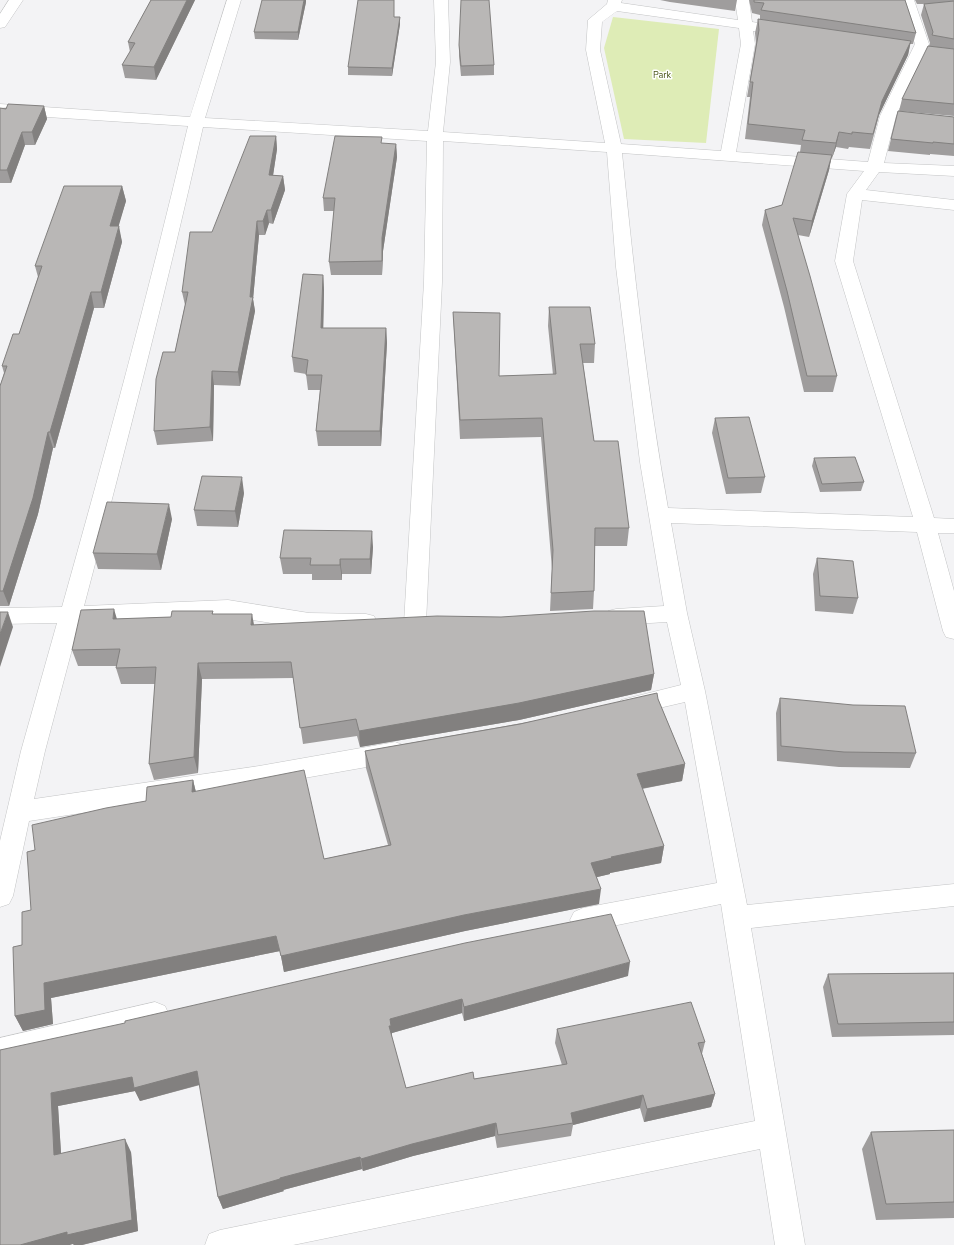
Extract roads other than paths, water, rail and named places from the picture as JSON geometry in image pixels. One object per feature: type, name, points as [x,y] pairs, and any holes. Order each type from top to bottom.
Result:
[{"type":"street","points":[[0,24],[16,0]]},
{"type":"street","points":[[0,896],[33,751],[104,493],[175,215],[196,123],[234,0]]},
{"type":"street","points":[[0,616],[70,615],[228,608],[309,621],[423,623],[433,282],[435,136],[443,62],[441,0]]},
{"type":"street","points":[[728,155],[748,44],[742,0]]},
{"type":"street","points":[[790,1245],[736,918],[694,691],[676,613],[650,462],[625,267],[614,147],[593,50],[595,20],[614,3],[798,33]]},
{"type":"street","points":[[914,6],[922,44],[927,52]]},
{"type":"street","points":[[905,49],[927,52]]},
{"type":"street","points":[[927,52],[895,116],[874,167],[855,194],[844,261],[926,526],[954,631]]},
{"type":"street","points":[[0,109],[196,123],[614,147],[874,167],[954,171]]},
{"type":"street","points":[[855,194],[954,205]]},
{"type":"street","points":[[659,515],[954,526]]},
{"type":"street","points":[[596,618],[676,613]]},
{"type":"street","points":[[610,710],[694,691]]},
{"type":"street","points":[[19,812],[259,776],[419,748]]},
{"type":"street","points":[[559,925],[731,891]]},
{"type":"street","points":[[736,918],[954,895]]},
{"type":"street","points":[[0,1050],[178,1010]]},
{"type":"street","points":[[220,1245],[771,1132]]},
{"type":"park label","name":"Park","points":[[662,75]]}]
